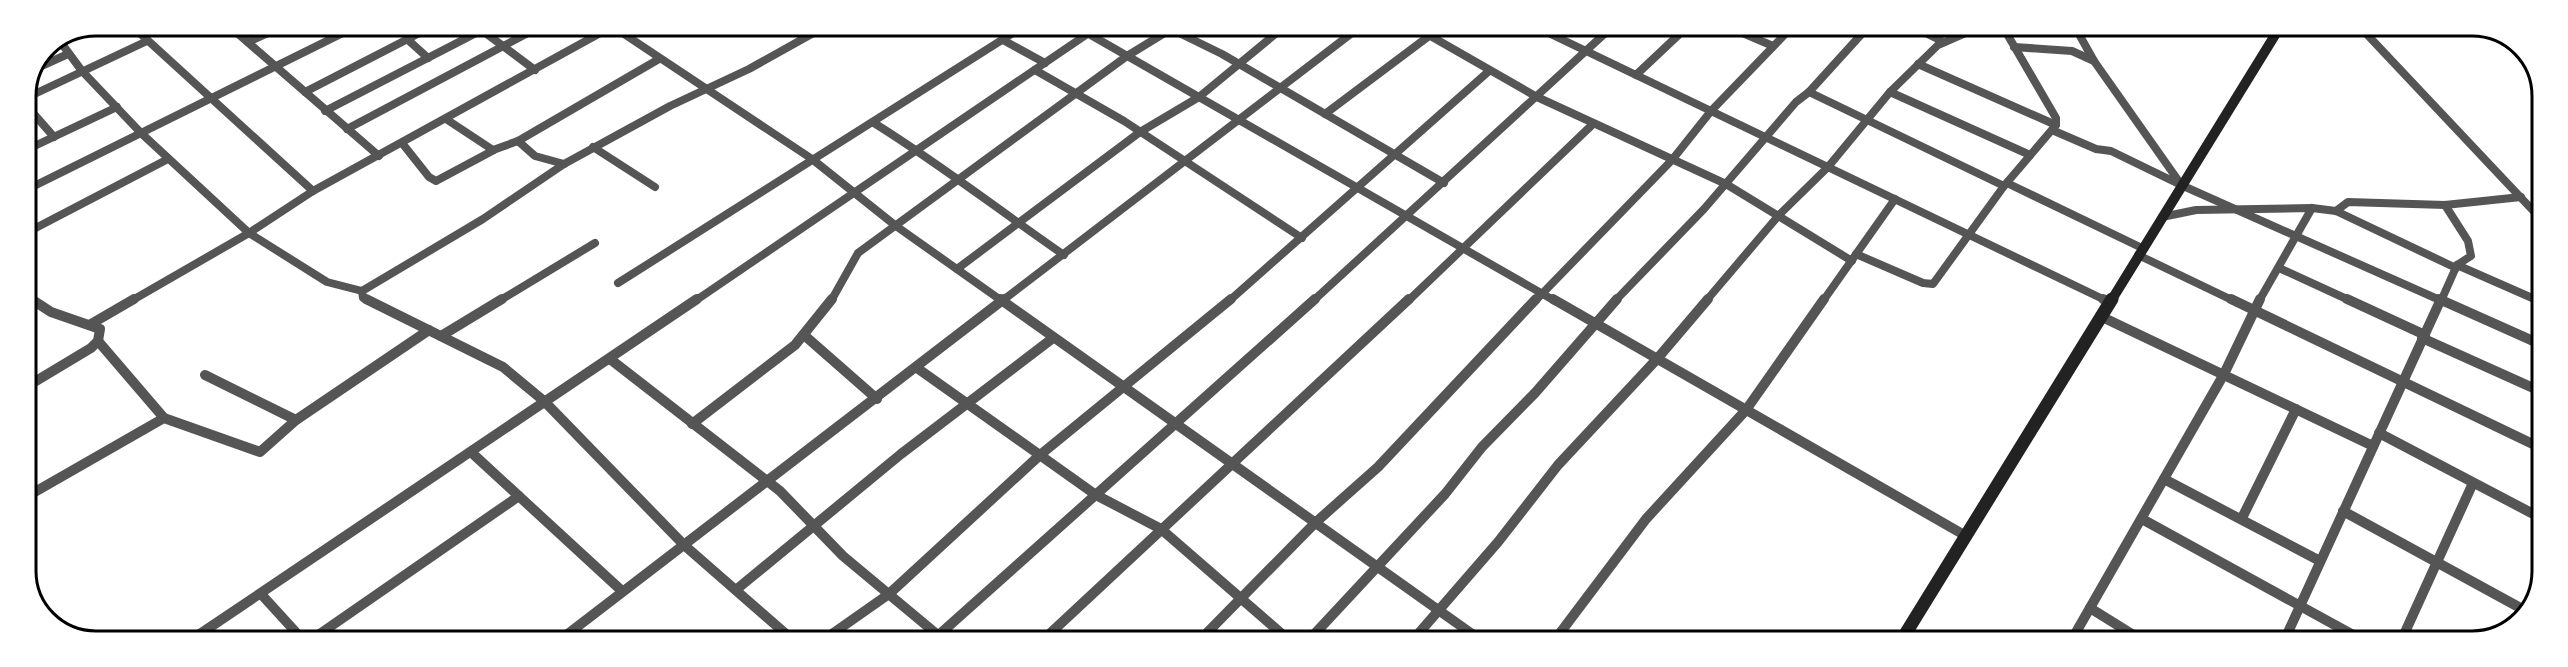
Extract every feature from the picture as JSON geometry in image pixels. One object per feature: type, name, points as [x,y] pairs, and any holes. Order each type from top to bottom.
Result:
[{"type":"street","points":[[142,36],[313,191]]},
{"type":"street","points":[[241,36],[379,156]]},
{"type":"street","points":[[248,42],[261,36]]},
{"type":"street","points":[[36,185],[336,36]]},
{"type":"street","points":[[304,92],[413,36]]},
{"type":"street","points":[[325,111],[465,36]]},
{"type":"street","points":[[490,36],[535,70]]},
{"type":"street","points":[[347,129],[523,36]]},
{"type":"street","points":[[91,324],[249,233],[313,191],[594,36]]},
{"type":"street","points":[[626,36],[812,159],[896,226],[957,270],[1468,631]]},
{"type":"street","points":[[63,46],[82,71],[141,133],[249,233],[327,282],[362,291],[483,219],[592,147],[706,88],[740,74],[808,36]]},
{"type":"street","points":[[618,284],[1009,36]]},
{"type":"street","points":[[204,631],[472,453],[1084,36]]},
{"type":"street","points":[[1093,36],[1966,536]]},
{"type":"street","points":[[692,424],[804,335],[826,310],[858,253],[1157,36]]},
{"type":"street","points":[[1188,36],[1444,183]]},
{"type":"street","points":[[957,270],[1140,132],[1198,96],[1272,36]]},
{"type":"street","points":[[571,631],[1348,36]]},
{"type":"street","points":[[1325,114],[1429,36],[1537,97],[1726,184],[1854,257],[1923,283],[1933,284],[2006,185],[2054,127],[2056,118],[2008,36]]},
{"type":"street","points":[[1555,36],[2109,302]]},
{"type":"street","points":[[948,631],[1408,216],[1602,36]]},
{"type":"street","points":[[1636,75],[1677,36]]},
{"type":"street","points":[[1750,36],[1773,46]]},
{"type":"street","points":[[1209,631],[1315,522],[1378,467],[1618,213],[1672,160],[1711,111],[1783,36]]},
{"type":"street","points":[[1317,631],[1445,494],[1482,447],[1535,393],[1594,323],[1655,262],[1796,102],[1809,92],[1860,36]]},
{"type":"street","points":[[1932,36],[1944,42]]},
{"type":"street","points":[[1421,631],[1558,465],[1657,359],[1779,215],[1828,167],[1890,92],[1944,42],[1958,36]]},
{"type":"street","points":[[2080,36],[2094,61],[2181,185]]},
{"type":"street","points":[[1907,631],[2274,36]]},
{"type":"street","points":[[2369,36],[2532,209]]},
{"type":"street","points":[[407,39],[428,58]]},
{"type":"street","points":[[1003,40],[1045,63]]},
{"type":"street","points":[[36,93],[147,41]]},
{"type":"street","points":[[2014,47],[2072,51],[2094,61]]},
{"type":"street","points":[[45,64],[68,54]]},
{"type":"street","points":[[402,143],[429,177],[436,181],[494,150],[518,141],[605,88],[659,59]]},
{"type":"street","points":[[1918,64],[2096,149],[2111,151],[2181,185],[2532,340]]},
{"type":"street","points":[[1035,70],[1140,132],[1302,238]]},
{"type":"street","points":[[835,631],[890,594],[1040,455],[1240,292],[1489,71]]},
{"type":"street","points":[[1809,92],[2006,185],[2254,310],[2532,444]]},
{"type":"street","points":[[1890,92],[2030,155]]},
{"type":"street","points":[[36,145],[117,107]]},
{"type":"street","points":[[36,116],[54,137]]},
{"type":"street","points":[[446,119],[494,150]]},
{"type":"street","points":[[874,123],[918,149],[1018,224],[1064,255]]},
{"type":"street","points":[[1053,631],[1593,124]]},
{"type":"street","points":[[518,141],[535,156],[564,164]]},
{"type":"street","points":[[592,147],[655,187]]},
{"type":"street","points":[[36,227],[168,159]]},
{"type":"street","points":[[2336,211],[2348,202],[2445,205],[2521,197]]},
{"type":"street","points":[[1562,631],[1646,519],[1746,410],[1895,199]]},
{"type":"street","points":[[2289,631],[2457,266],[2471,256],[2468,241],[2445,205]]},
{"type":"street","points":[[2162,217],[2196,210],[2313,208],[2336,211],[2532,298]]},
{"type":"street","points":[[2077,631],[2224,374],[2254,310],[2313,208]]},
{"type":"street","points":[[441,336],[595,243]]},
{"type":"street","points":[[2279,268],[2532,387]]},
{"type":"street","points":[[362,291],[363,298],[503,367],[544,402],[684,545],[785,631]]},
{"type":"street","points":[[36,306],[100,329],[98,341],[36,381]]},
{"type":"street","points":[[2100,316],[2373,446]]},
{"type":"street","points":[[98,341],[164,418],[260,452],[296,420],[429,330]]},
{"type":"street","points":[[804,335],[877,399]]},
{"type":"street","points":[[737,589],[901,454],[1053,338]]},
{"type":"street","points":[[609,359],[768,482],[843,556],[890,594],[930,631]]},
{"type":"street","points":[[917,368],[1096,495],[1161,529],[1279,631]]},
{"type":"street","points":[[205,375],[296,420]]},
{"type":"street","points":[[2242,518],[2296,409]]},
{"type":"street","points":[[36,491],[164,418]]},
{"type":"street","points":[[2379,433],[2532,513]]},
{"type":"street","points":[[472,453],[622,591]]},
{"type":"street","points":[[2164,479],[2320,561]]},
{"type":"street","points":[[2406,631],[2473,483]]},
{"type":"street","points":[[324,631],[519,496]]},
{"type":"street","points":[[2343,511],[2520,608]]},
{"type":"street","points":[[2142,519],[2345,631]]},
{"type":"street","points":[[261,594],[295,631]]},
{"type":"street","points":[[2090,608],[2127,631]]}]
